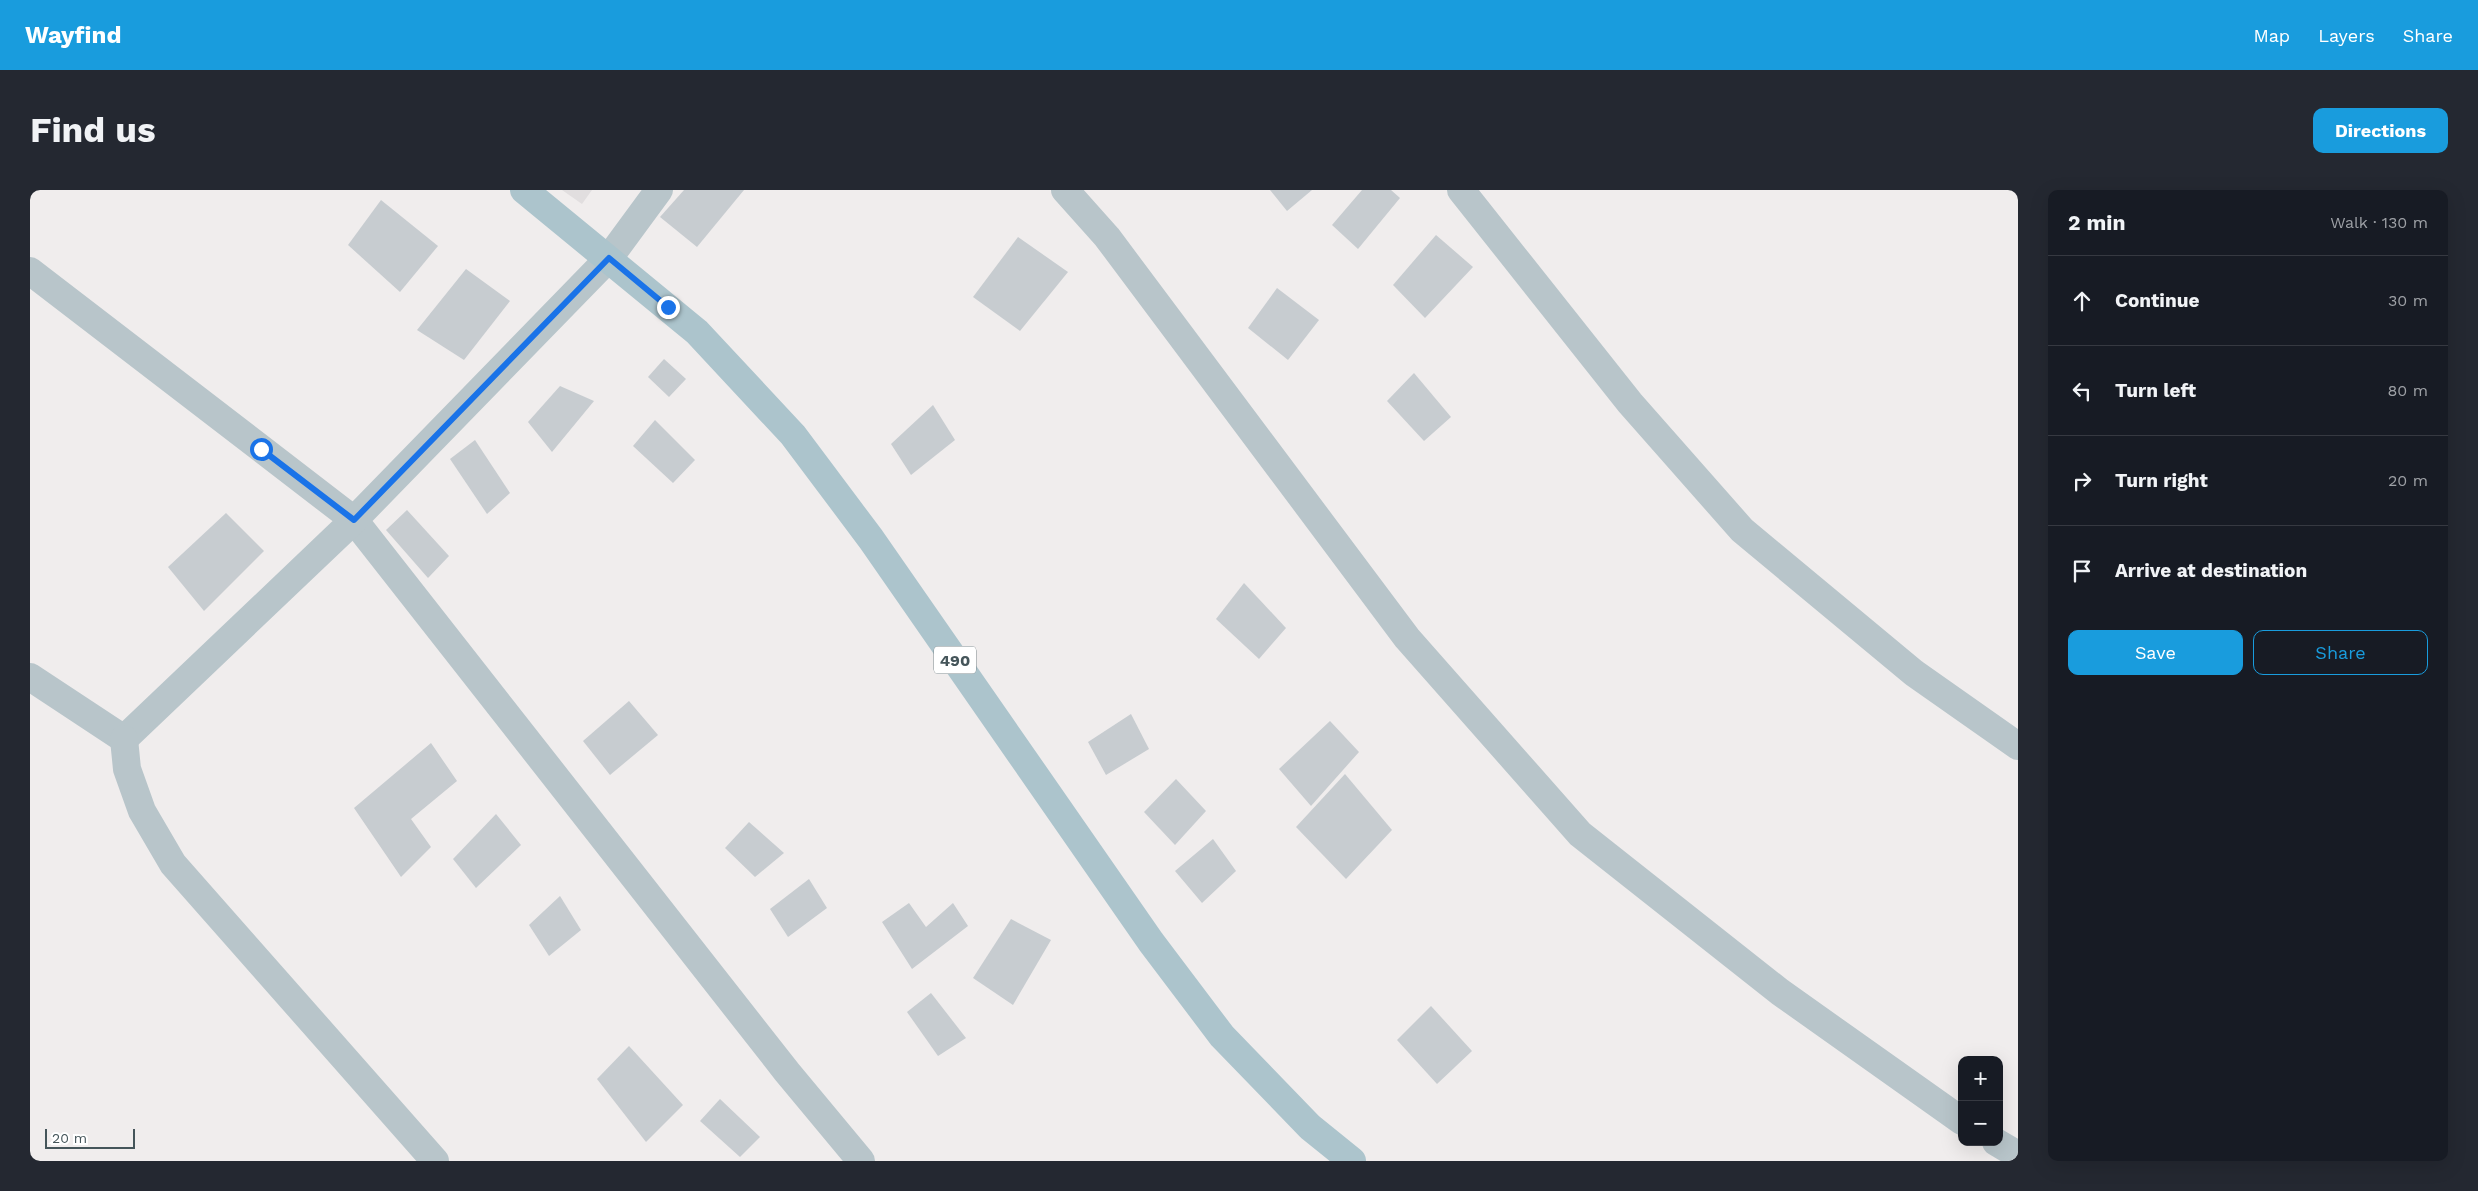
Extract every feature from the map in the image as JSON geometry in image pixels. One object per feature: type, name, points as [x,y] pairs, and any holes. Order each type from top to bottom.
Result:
[{"type":"main road","name":"490","points":[[524,190],[697,332],[793,436],[871,538],[1150,942],[1222,1036],[1310,1127],[1352,1161]]},
{"type":"street","points":[[124,739],[354,520],[609,258],[659,190]]},
{"type":"street","points":[[1065,190],[1107,237],[1407,638],[1580,834],[1780,992],[1958,1117]]},
{"type":"street","points":[[1461,190],[1630,403],[1742,530],[1914,673],[2018,746]]},
{"type":"street","points":[[30,271],[354,520],[787,1072],[861,1161]]},
{"type":"street","points":[[30,678],[124,739]]},
{"type":"street","points":[[124,739],[127,769],[142,811],[173,864],[435,1161]]},
{"type":"street","points":[[2003,1146],[2018,1155]]},
{"type":"shaded area","points":[[562,190],[592,190],[582,204]]},
{"type":"building","points":[[684,190],[744,190],[697,247],[660,217]]},
{"type":"building","points":[[1270,190],[1312,190],[1287,211]]},
{"type":"building","points":[[1362,190],[1391,190],[1400,198],[1358,249],[1332,225]]},
{"type":"building","points":[[381,200],[438,246],[400,292],[348,245]]},
{"type":"building","points":[[1436,235],[1473,267],[1425,318],[1393,285]]},
{"type":"building","points":[[1018,237],[1068,272],[1020,331],[973,297]]},
{"type":"building","points":[[466,269],[510,301],[464,360],[417,330]]},
{"type":"building","points":[[1277,288],[1319,320],[1288,360],[1248,328]]},
{"type":"building","points":[[664,359],[686,379],[669,397],[648,377]]},
{"type":"building","points":[[1414,373],[1451,417],[1424,441],[1387,401]]},
{"type":"building","points":[[560,386],[594,401],[552,452],[528,422]]},
{"type":"building","points":[[933,405],[955,440],[911,475],[891,444]]},
{"type":"building","points":[[655,420],[695,460],[673,483],[633,446]]},
{"type":"building","points":[[475,440],[510,493],[487,514],[450,459]]},
{"type":"building","points":[[407,510],[449,556],[428,578],[386,530]]},
{"type":"building","points":[[226,513],[264,551],[204,611],[168,567]]},
{"type":"building","points":[[1244,583],[1286,628],[1259,659],[1216,619]]},
{"type":"building","points":[[629,701],[658,735],[610,775],[583,741]]},
{"type":"building","points":[[1131,714],[1149,749],[1106,775],[1088,742]]},
{"type":"building","points":[[1330,721],[1359,752],[1311,806],[1279,769]]},
{"type":"building","points":[[431,743],[457,781],[411,819],[431,847],[401,877],[354,808]]},
{"type":"building","points":[[1345,774],[1392,830],[1346,879],[1296,827]]},
{"type":"building","points":[[1176,779],[1206,811],[1175,845],[1144,812]]},
{"type":"building","points":[[496,814],[521,845],[476,888],[453,859]]},
{"type":"building","points":[[749,822],[784,853],[755,877],[725,848]]},
{"type":"building","points":[[1213,839],[1236,871],[1202,903],[1175,871]]},
{"type":"building","points":[[809,879],[827,908],[788,937],[770,909]]},
{"type":"building","points":[[560,896],[581,930],[549,956],[529,925]]},
{"type":"building","points":[[909,903],[926,927],[953,903],[968,926],[912,969],[882,922]]},
{"type":"building","points":[[1011,919],[1051,940],[1013,1005],[973,978]]},
{"type":"building","points":[[931,993],[966,1038],[938,1056],[907,1012]]},
{"type":"building","points":[[1431,1006],[1472,1051],[1437,1084],[1397,1040]]},
{"type":"building","points":[[629,1046],[683,1105],[646,1142],[597,1079]]},
{"type":"building","points":[[720,1099],[760,1137],[740,1157],[700,1121]]},
{"type":"route","points":[[261,449],[354,520],[609,258],[668,307]]}]
